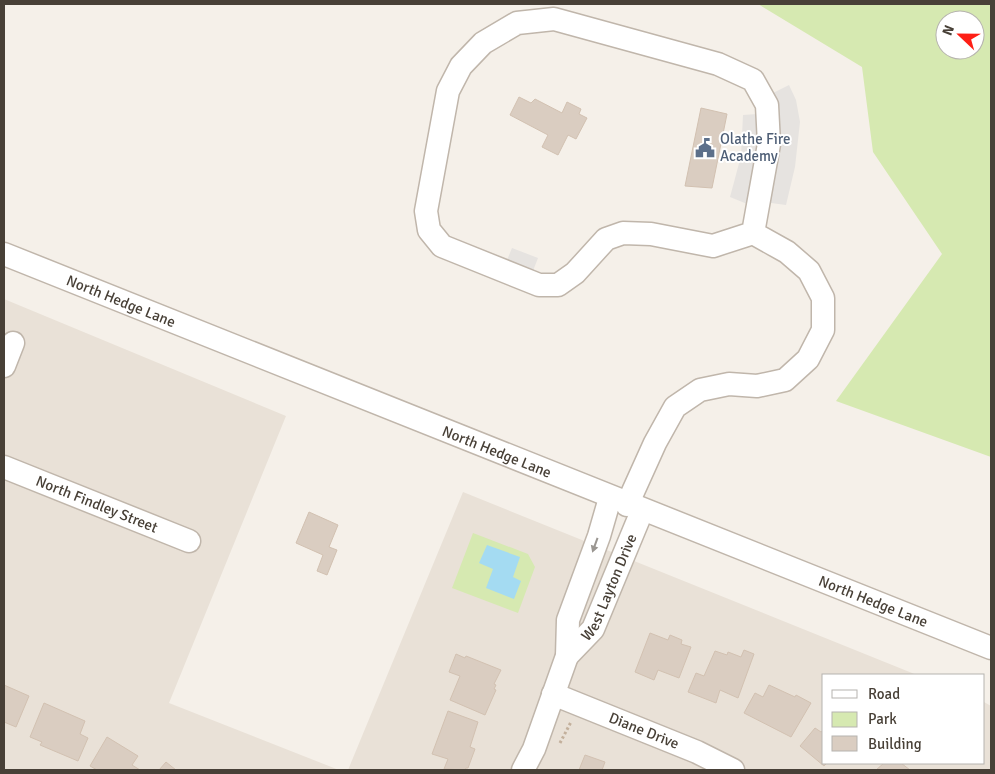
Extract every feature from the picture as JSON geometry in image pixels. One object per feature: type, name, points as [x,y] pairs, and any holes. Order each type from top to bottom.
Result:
[{"type":"street","points":[[626,504],[655,443],[675,407],[700,390],[729,384],[757,386],[785,380],[808,359],[823,330],[823,298],[809,270],[787,252],[752,232],[713,246],[651,234],[623,233],[606,240],[575,273],[558,285],[539,285],[442,246],[429,230],[426,211],[448,91],[461,66],[483,43],[517,23],[554,19],[718,64],[753,80],[767,105],[769,144],[752,232]]},
{"type":"street","name":"North Hedge Lane","points":[[4,254],[626,504],[991,648]]},
{"type":"street","points":[[4,366],[13,343]]},
{"type":"street","name":"North Findley Street","points":[[4,467],[189,541]]},
{"type":"street","name":"West Layton Drive","points":[[567,656],[593,629],[626,504]]},
{"type":"street","name":"West Layton Drive","points":[[523,770],[534,748],[567,656],[568,620],[599,536],[626,504]]},
{"type":"street","name":"Diane Drive","points":[[554,694],[697,752],[733,770]]},
{"type":"shaded area","points":[[789,85],[796,100],[800,122],[795,167],[786,205],[771,203],[757,208],[730,197],[741,156],[743,115],[757,114],[771,94]]},
{"type":"shaded area","points":[[512,248],[538,258],[529,281],[503,270]]},
{"type":"shaded area","points":[[4,299],[286,416],[169,703],[339,770],[4,770]]},
{"type":"shaded area","points":[[463,492],[915,674],[822,674],[822,764],[985,764],[985,703],[991,706],[991,770],[348,770]]},
{"type":"green space","points":[[758,4],[991,4],[991,457],[836,401],[942,254],[873,152],[862,67]]},
{"type":"green space","points":[[473,533],[528,554],[535,567],[518,613],[452,588]]},
{"type":"water","points":[[487,545],[520,557],[513,577],[521,581],[514,599],[486,588],[493,569],[479,563]]},
{"type":"building","points":[[519,97],[531,103],[535,99],[562,113],[567,102],[581,109],[579,114],[587,118],[576,139],[568,135],[558,155],[542,147],[548,135],[510,115]]},
{"type":"building","points":[[701,108],[727,114],[712,188],[685,186]]},
{"type":"building","points":[[309,512],[338,525],[329,547],[337,550],[327,575],[317,571],[323,555],[296,543]]},
{"type":"building","points":[[650,633],[668,640],[670,635],[682,640],[681,644],[691,647],[679,678],[658,670],[654,680],[635,672]]},
{"type":"building","points":[[744,650],[754,654],[738,698],[720,690],[716,703],[688,692],[696,673],[704,676],[715,651],[727,655],[728,652],[741,657]]},
{"type":"building","points":[[456,654],[501,670],[494,684],[496,685],[494,689],[496,690],[485,715],[450,700],[460,676],[449,672]]},
{"type":"building","points":[[4,685],[29,696],[16,727],[4,722]]},
{"type":"building","points":[[769,685],[811,703],[791,737],[744,713],[755,693],[763,697]]},
{"type":"building","points":[[44,703],[85,721],[80,734],[88,738],[78,761],[40,745],[42,742],[30,737]]},
{"type":"building","points":[[448,711],[478,722],[470,747],[475,749],[468,768],[465,770],[444,769],[448,759],[432,754]]},
{"type":"building","points":[[815,728],[822,731],[822,764],[826,764],[824,766],[800,746]]},
{"type":"building","points":[[107,737],[138,756],[132,765],[140,770],[97,770],[90,766]]},
{"type":"building","points":[[585,755],[605,762],[602,770],[579,770]]},
{"type":"building","points":[[166,762],[176,770],[159,770]]},
{"type":"building","points":[[883,764],[902,764],[910,770],[876,770]]},
{"type":"place","name":"Olathe Fire Academy","points":[[705,148]]}]
